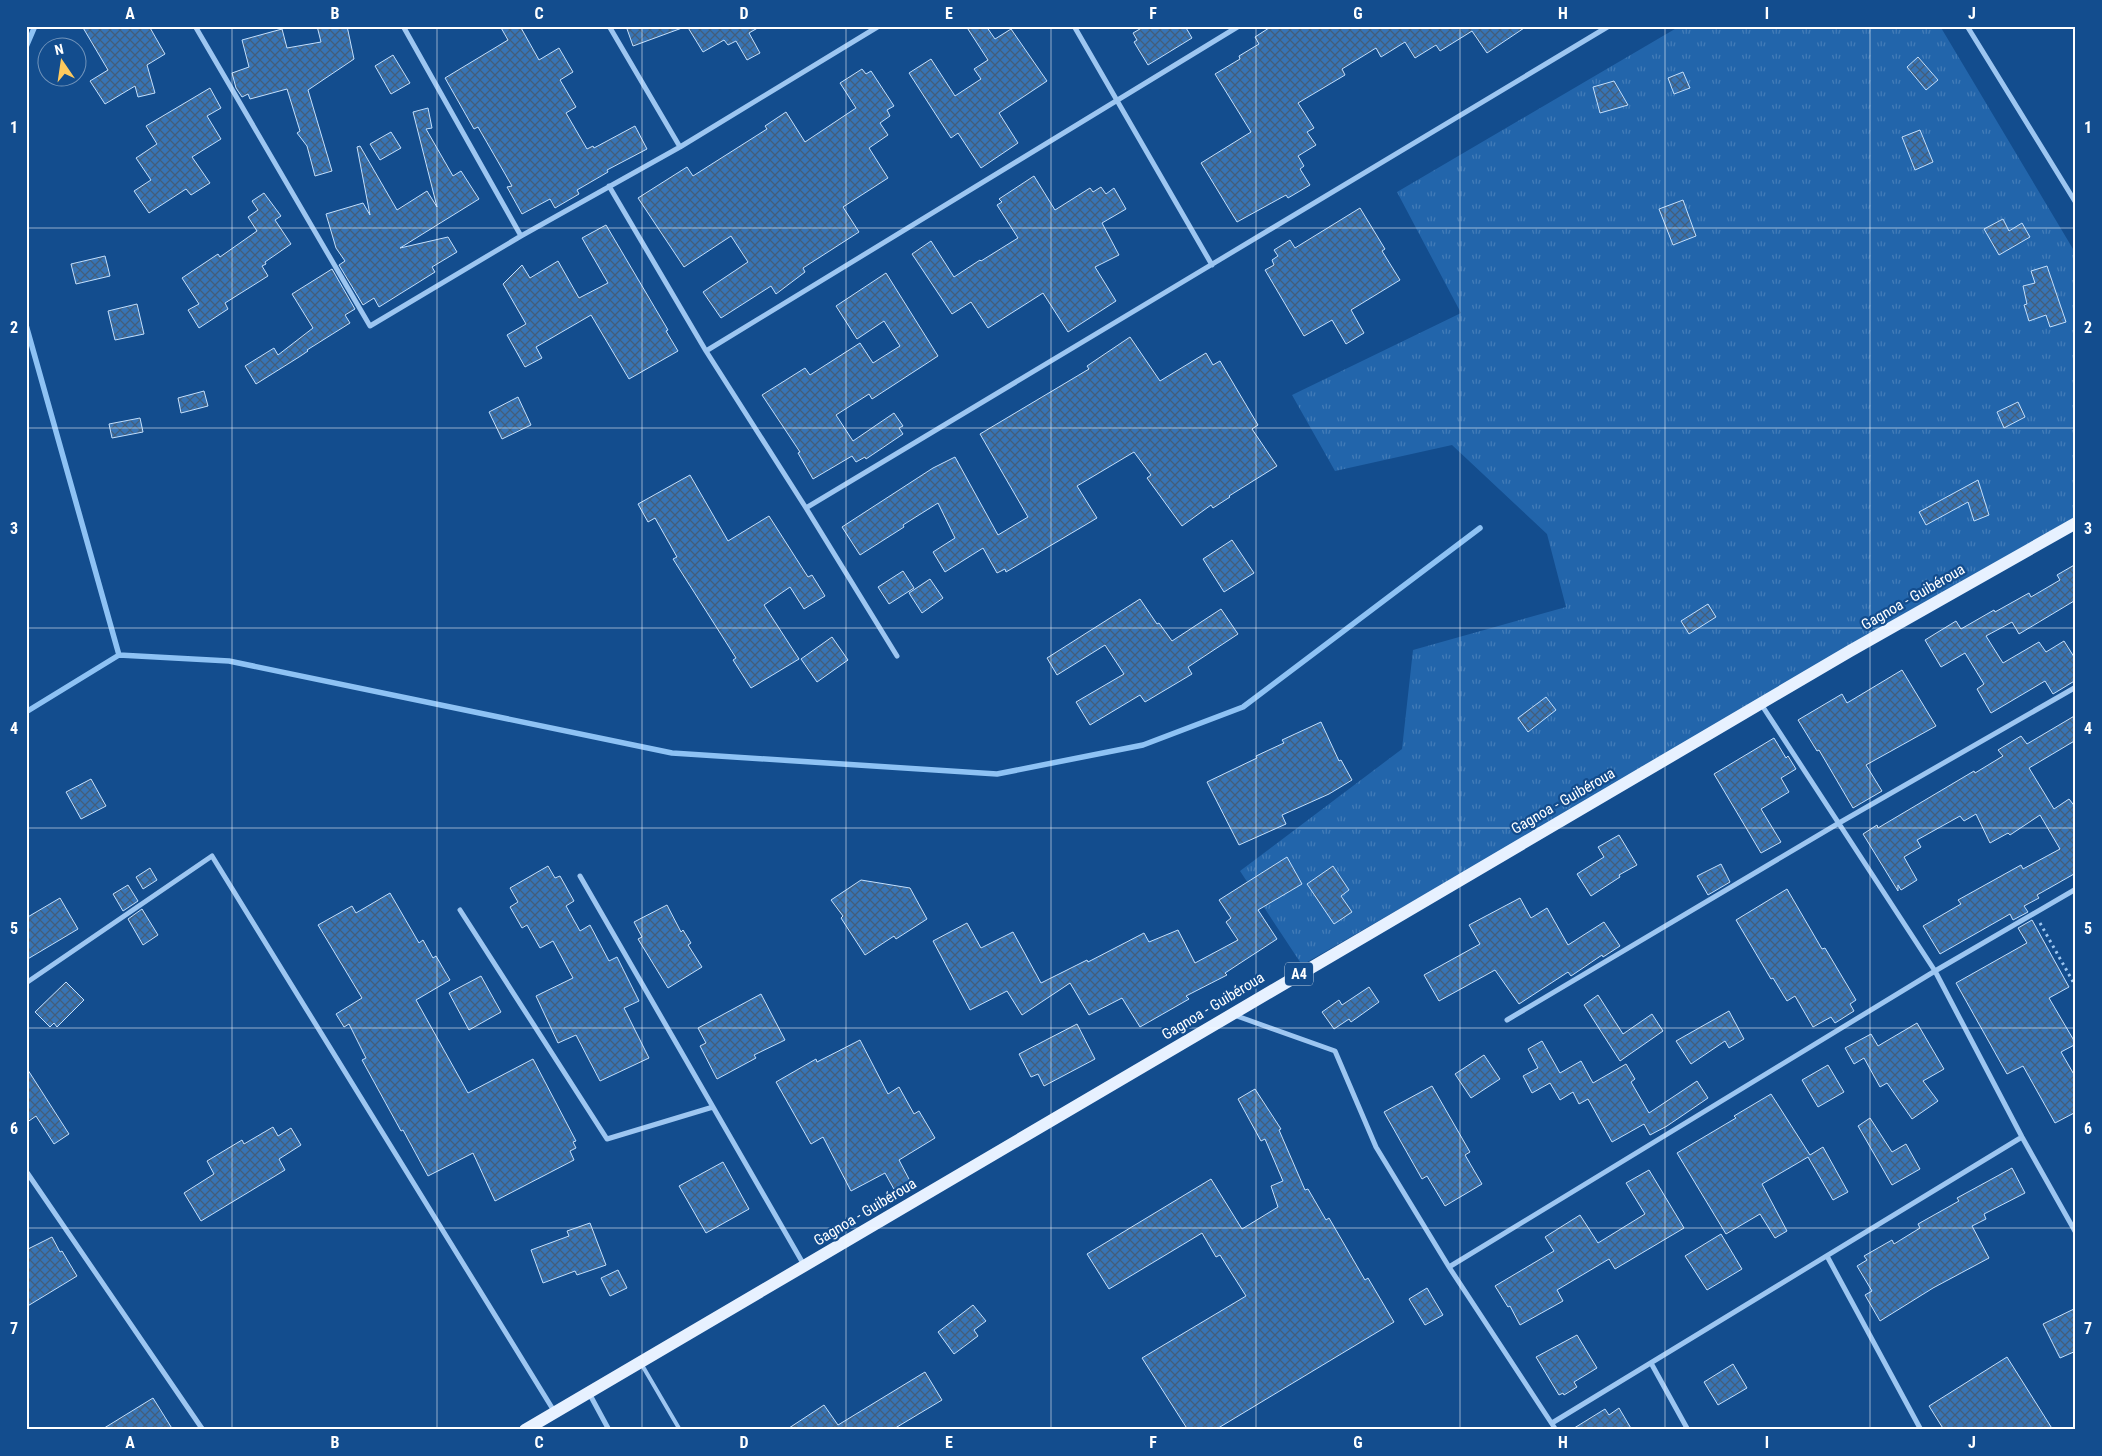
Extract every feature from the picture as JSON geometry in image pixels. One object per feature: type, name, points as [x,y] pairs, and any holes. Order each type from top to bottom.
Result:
[{"type":"main road","name":"Gagnoa - Guibéroua","points":[[525,1430],[1761,704],[2076,523]]},
{"type":"street","points":[[195,26],[370,326],[521,236],[680,147],[879,26]]},
{"type":"street","points":[[403,26],[521,236]]},
{"type":"street","points":[[609,26],[680,147]]},
{"type":"street","points":[[1074,26],[1212,265]]},
{"type":"street","points":[[706,351],[1238,26]]},
{"type":"street","points":[[806,508],[1609,26]]},
{"type":"street","points":[[1967,26],[2076,203]]},
{"type":"street","points":[[609,186],[706,351],[897,656]]},
{"type":"street","points":[[1507,1020],[2076,687]]},
{"type":"street","points":[[1761,704],[1935,971],[2076,1234]]},
{"type":"street","points":[[26,984],[212,856],[555,1412]]},
{"type":"street","points":[[580,876],[805,1266]]},
{"type":"street","points":[[1449,1266],[1935,971],[2076,889]]},
{"type":"street","points":[[460,910],[607,1139],[713,1107]]},
{"type":"street","points":[[1232,1014],[1335,1052],[1376,1147],[1449,1266],[1556,1430]]},
{"type":"street","points":[[1552,1423],[2022,1136]]},
{"type":"street","points":[[26,1171],[204,1430]]},
{"type":"street","points":[[1826,1256],[1921,1430]]},
{"type":"street","points":[[1651,1363],[1688,1430]]},
{"type":"street","points":[[589,1393],[609,1430]]},
{"type":"lane","points":[[641,1363],[680,1430]]},
{"type":"path","points":[[2035,913],[2076,988]]},
{"type":"green space","points":[[1680,26],[1940,26],[2076,254],[2076,519],[1302,965],[1240,871],[1402,749],[1413,650],[1566,607],[1547,534],[1452,445],[1335,471],[1292,395],[1461,313],[1397,192]]},
{"type":"building","points":[[82,26],[149,26],[165,54],[147,65],[155,93],[138,97],[135,86],[105,104],[90,81],[108,70]]},
{"type":"building","points":[[317,26],[347,26],[354,59],[308,90],[332,171],[315,176],[307,146],[297,133],[300,131],[287,89],[250,99],[248,94],[242,97],[236,88],[232,73],[249,67],[242,40],[282,29],[287,48],[321,42]]},
{"type":"building","points":[[500,26],[520,26],[539,60],[559,48],[573,72],[560,80],[576,107],[566,113],[587,149],[593,146],[594,148],[635,126],[647,149],[607,170],[608,172],[577,190],[579,194],[555,208],[550,199],[522,214],[507,187],[512,186],[478,127],[474,129],[445,78],[508,40]]},
{"type":"building","points":[[626,26],[681,26],[682,28],[633,46]]},
{"type":"building","points":[[687,26],[761,26],[749,33],[760,53],[747,60],[736,41],[728,45],[724,40],[703,52]]},
{"type":"building","points":[[966,26],[986,26],[995,39],[1011,29],[1047,81],[999,113],[1018,143],[981,168],[958,133],[951,138],[909,73],[931,59],[955,96],[981,79],[974,69],[988,60]]},
{"type":"building","points":[[1145,26],[1185,26],[1192,38],[1148,65],[1134,42],[1137,40],[1133,33]]},
{"type":"building","points":[[1272,26],[1527,26],[1487,53],[1472,31],[1440,51],[1436,45],[1415,58],[1405,42],[1381,57],[1376,48],[1342,69],[1345,75],[1298,103],[1314,128],[1307,132],[1316,145],[1298,156],[1304,166],[1300,169],[1310,185],[1288,198],[1286,195],[1237,222],[1201,163],[1251,132],[1215,74],[1240,59],[1239,56],[1259,44],[1255,37]]},
{"type":"building","points":[[393,55],[410,83],[391,94],[375,66]]},
{"type":"building","points":[[1918,57],[1938,80],[1926,90],[1907,67]]},
{"type":"building","points":[[862,69],[866,74],[871,71],[894,106],[887,110],[890,116],[880,123],[888,135],[869,148],[888,178],[843,207],[859,232],[803,268],[805,272],[776,294],[771,286],[721,318],[703,292],[748,262],[731,236],[684,267],[638,198],[687,167],[693,176],[767,129],[765,126],[786,112],[805,142],[856,108],[840,83]]},
{"type":"building","points":[[1683,72],[1690,88],[1674,94],[1668,78]]},
{"type":"building","points":[[1614,81],[1628,105],[1600,113],[1593,87]]},
{"type":"building","points":[[210,88],[221,108],[207,116],[221,139],[192,157],[210,183],[191,195],[186,189],[149,213],[134,191],[151,180],[136,158],[157,144],[146,126]]},
{"type":"building","points":[[428,108],[432,128],[426,129],[453,176],[461,171],[479,199],[400,248],[448,237],[457,252],[432,267],[435,272],[379,307],[374,298],[363,305],[339,265],[345,261],[336,248],[326,214],[363,203],[370,215],[357,147],[360,146],[397,210],[427,191],[437,207],[413,112]]},
{"type":"building","points":[[1920,130],[1933,162],[1915,170],[1902,137]]},
{"type":"building","points":[[391,132],[401,148],[380,160],[370,144]]},
{"type":"building","points":[[1034,176],[1055,210],[1090,188],[1093,192],[1101,187],[1106,194],[1114,188],[1126,209],[1102,223],[1119,255],[1095,267],[1116,301],[1068,332],[1043,293],[988,328],[971,302],[952,314],[912,254],[931,241],[954,277],[1018,238],[997,205],[1002,202],[999,199]]},
{"type":"building","points":[[264,193],[281,216],[275,220],[291,244],[262,266],[268,276],[225,303],[228,309],[199,328],[188,310],[199,304],[182,278],[218,254],[220,257],[257,231],[248,217],[258,210],[252,201]]},
{"type":"building","points":[[1683,200],[1696,236],[1673,245],[1659,209]]},
{"type":"building","points":[[1360,208],[1385,249],[1382,251],[1400,280],[1351,310],[1364,333],[1346,344],[1332,320],[1304,336],[1265,270],[1274,265],[1272,260],[1278,256],[1274,250],[1290,240],[1295,248]]},
{"type":"building","points":[[2003,219],[2009,231],[2022,223],[2030,237],[1999,255],[1984,229]]},
{"type":"building","points":[[606,225],[668,330],[666,331],[678,351],[629,379],[591,315],[536,347],[542,358],[525,367],[507,335],[526,324],[503,284],[522,265],[530,278],[558,261],[579,298],[608,283],[582,238]]},
{"type":"building","points":[[105,256],[110,276],[76,284],[71,264]]},
{"type":"building","points":[[2047,266],[2066,322],[2050,327],[2046,315],[2029,321],[2024,305],[2027,304],[2023,286],[2035,283],[2031,271]]},
{"type":"building","points":[[332,269],[355,309],[345,315],[350,323],[256,384],[245,366],[274,348],[278,355],[313,328],[292,294]]},
{"type":"building","points":[[886,273],[938,356],[872,399],[869,394],[836,415],[853,441],[894,413],[903,426],[899,428],[903,434],[866,459],[865,457],[856,462],[852,456],[813,479],[798,453],[800,452],[762,395],[805,368],[810,375],[860,343],[873,363],[900,346],[884,321],[857,339],[836,306]]},
{"type":"building","points":[[137,304],[144,334],[115,340],[108,311]]},
{"type":"building","points":[[1130,337],[1160,381],[1206,353],[1213,365],[1220,361],[1258,425],[1252,429],[1277,466],[1213,508],[1211,505],[1182,526],[1147,478],[1151,475],[1134,452],[1077,486],[1097,518],[1006,572],[1005,569],[997,573],[983,548],[945,572],[933,552],[955,538],[938,503],[860,555],[842,527],[933,468],[955,457],[998,535],[1028,517],[980,434],[1089,369],[1087,366]]},
{"type":"building","points":[[204,391],[208,406],[181,413],[178,398]]},
{"type":"building","points":[[518,397],[531,425],[502,439],[489,412]]},
{"type":"building","points":[[2018,402],[2025,417],[2004,428],[1997,412]]},
{"type":"building","points":[[140,418],[143,432],[112,438],[109,424]]},
{"type":"building","points":[[690,475],[728,541],[769,516],[808,577],[812,575],[825,596],[804,609],[790,587],[764,605],[799,659],[751,688],[733,660],[736,658],[673,559],[677,557],[655,518],[648,522],[638,504]]},
{"type":"building","points":[[1978,480],[1989,515],[1974,521],[1968,502],[1926,525],[1919,512]]},
{"type":"building","points":[[1232,540],[1254,573],[1224,592],[1203,559]]},
{"type":"building","points":[[2076,564],[2076,604],[2074,601],[2019,634],[2012,622],[1986,636],[2003,663],[2039,642],[2046,652],[2064,641],[2076,660],[2076,680],[2053,694],[2045,681],[1991,713],[1977,689],[1984,684],[1965,653],[1941,667],[1925,640],[1956,621],[1961,629],[2029,593],[2031,597],[2060,580],[2057,575]]},
{"type":"building","points":[[903,571],[914,588],[889,604],[878,587]]},
{"type":"building","points":[[930,579],[943,598],[922,613],[909,593]]},
{"type":"building","points":[[1140,599],[1157,624],[1159,623],[1172,641],[1221,609],[1238,634],[1188,667],[1192,674],[1145,702],[1140,695],[1090,725],[1076,702],[1124,674],[1105,645],[1057,675],[1047,658]]},
{"type":"building","points":[[1708,604],[1716,617],[1689,634],[1681,621]]},
{"type":"building","points":[[832,637],[848,660],[817,682],[801,659]]},
{"type":"building","points":[[1902,670],[1936,726],[1866,765],[1882,791],[1853,808],[1819,750],[1817,751],[1798,720],[1842,694],[1847,703]]},
{"type":"building","points":[[1546,697],[1556,710],[1528,732],[1518,718]]},
{"type":"building","points":[[2076,715],[2076,740],[2029,768],[2054,809],[2069,799],[2076,808],[2076,876],[2074,874],[2037,895],[2039,898],[2024,906],[2028,912],[2013,920],[2010,914],[1940,954],[1923,926],[1961,904],[1958,900],[2021,865],[2023,869],[2060,849],[2040,815],[2010,835],[2008,833],[1990,843],[1976,814],[1964,821],[1960,816],[1917,840],[1921,847],[1904,857],[1917,880],[1901,890],[1898,885],[1898,891],[1863,834],[1877,825],[1878,828],[2003,756],[1998,750],[2021,736],[2027,744]]},
{"type":"building","points":[[1321,722],[1339,761],[1341,760],[1352,780],[1329,794],[1282,815],[1286,824],[1239,845],[1207,782],[1284,743],[1282,740]]},
{"type":"building","points":[[1774,738],[1786,758],[1788,756],[1796,769],[1781,778],[1789,792],[1761,809],[1781,842],[1761,853],[1714,774]]},
{"type":"building","points":[[91,779],[106,806],[81,819],[66,792]]},
{"type":"building","points":[[1619,835],[1637,865],[1619,875],[1620,877],[1591,896],[1577,874],[1604,857],[1598,847]]},
{"type":"building","points":[[1287,857],[1302,884],[1258,910],[1277,939],[1225,973],[1227,975],[1186,996],[1189,999],[1140,1027],[1122,998],[1089,1015],[1070,983],[1022,1015],[1007,991],[970,1010],[933,941],[967,923],[981,948],[1013,932],[1041,983],[1087,960],[1088,962],[1144,933],[1149,942],[1178,930],[1195,963],[1238,940],[1226,922],[1231,918],[1219,900]]},
{"type":"building","points":[[1721,864],[1730,882],[1708,895],[1697,876]]},
{"type":"building","points":[[548,866],[555,878],[560,876],[574,901],[566,906],[580,931],[590,925],[609,961],[617,957],[639,1001],[624,1008],[649,1058],[600,1081],[576,1035],[558,1043],[536,996],[573,978],[553,941],[540,948],[527,925],[522,928],[510,907],[518,902],[510,888]]},
{"type":"building","points":[[1333,866],[1349,890],[1341,896],[1352,912],[1334,924],[1307,884]]},
{"type":"building","points":[[150,868],[157,880],[143,889],[136,877]]},
{"type":"building","points":[[861,880],[910,888],[927,919],[896,939],[894,936],[865,955],[841,918],[843,916],[831,900]]},
{"type":"building","points":[[128,885],[138,901],[123,911],[113,894]]},
{"type":"building","points":[[1787,889],[1822,949],[1825,948],[1856,1000],[1850,1004],[1854,1011],[1835,1023],[1831,1017],[1813,1027],[1795,996],[1787,1001],[1773,978],[1771,979],[1736,920]]},
{"type":"building","points":[[390,893],[419,943],[423,940],[433,958],[436,956],[450,980],[416,1000],[468,1093],[533,1059],[576,1141],[573,1142],[576,1148],[570,1151],[574,1160],[495,1201],[473,1153],[428,1176],[362,1060],[366,1058],[349,1024],[344,1027],[336,1014],[362,998],[318,925],[352,906],[356,913]]},
{"type":"building","points":[[60,898],[78,929],[26,960],[26,918]]},
{"type":"building","points":[[1520,898],[1531,918],[1547,908],[1568,945],[1604,922],[1620,946],[1603,957],[1602,955],[1571,976],[1568,972],[1519,1004],[1495,970],[1439,1001],[1424,975],[1480,944],[1469,925]]},
{"type":"building","points":[[667,905],[681,932],[683,930],[691,943],[688,945],[702,967],[668,988],[638,939],[642,937],[634,922]]},
{"type":"building","points":[[142,909],[158,935],[143,945],[128,919]]},
{"type":"building","points":[[2032,920],[2069,987],[2049,998],[2076,1044],[2061,1052],[2076,1078],[2076,1112],[2055,1123],[2023,1066],[2007,1074],[1956,983],[2027,943],[2018,928]]},
{"type":"building","points":[[481,976],[501,1012],[469,1030],[449,993]]},
{"type":"building","points":[[66,982],[84,1000],[57,1027],[54,1023],[50,1027],[35,1012]]},
{"type":"building","points":[[1369,987],[1379,1002],[1351,1022],[1349,1019],[1334,1029],[1322,1012],[1339,1000],[1342,1005]]},
{"type":"building","points":[[761,994],[785,1040],[754,1055],[756,1058],[717,1079],[700,1046],[706,1043],[698,1028]]},
{"type":"building","points":[[1598,995],[1623,1034],[1652,1014],[1663,1031],[1620,1061],[1584,1005]]},
{"type":"building","points":[[1729,1011],[1744,1039],[1729,1048],[1725,1041],[1691,1064],[1676,1041]]},
{"type":"building","points":[[1917,1023],[1944,1069],[1923,1081],[1938,1101],[1912,1119],[1887,1083],[1880,1087],[1864,1058],[1854,1064],[1845,1048],[1871,1034],[1878,1046]]},
{"type":"building","points":[[1077,1024],[1095,1059],[1044,1086],[1038,1074],[1031,1077],[1019,1054]]},
{"type":"building","points":[[860,1040],[888,1094],[899,1087],[914,1114],[919,1111],[935,1138],[899,1160],[911,1183],[895,1191],[885,1173],[851,1191],[823,1137],[811,1144],[776,1082],[816,1059],[817,1062]]},
{"type":"building","points":[[1542,1041],[1560,1073],[1581,1061],[1593,1083],[1626,1064],[1635,1079],[1631,1082],[1649,1113],[1697,1081],[1708,1098],[1667,1126],[1650,1135],[1644,1124],[1612,1142],[1588,1099],[1579,1104],[1573,1092],[1560,1100],[1550,1083],[1532,1093],[1523,1076],[1538,1068],[1528,1049]]},
{"type":"building","points":[[1484,1055],[1500,1079],[1471,1098],[1455,1074]]},
{"type":"building","points":[[1828,1065],[1844,1092],[1818,1107],[1802,1080]]},
{"type":"building","points":[[26,1067],[69,1134],[54,1144],[36,1116],[26,1123]]},
{"type":"building","points":[[1432,1086],[1470,1152],[1465,1155],[1482,1184],[1445,1206],[1427,1176],[1422,1179],[1384,1112]]},
{"type":"building","points":[[1255,1089],[1281,1129],[1279,1130],[1305,1190],[1308,1189],[1326,1220],[1329,1218],[1365,1280],[1368,1278],[1394,1322],[1215,1430],[1188,1430],[1142,1358],[1246,1296],[1220,1255],[1216,1257],[1202,1233],[1109,1289],[1087,1254],[1211,1179],[1242,1229],[1278,1207],[1271,1186],[1283,1181],[1265,1139],[1261,1141],[1238,1099]]},
{"type":"building","points":[[1771,1094],[1810,1155],[1823,1147],[1848,1192],[1833,1200],[1808,1157],[1762,1184],[1787,1231],[1775,1238],[1760,1214],[1726,1234],[1677,1153],[1736,1118],[1734,1116]]},
{"type":"building","points":[[1870,1118],[1892,1152],[1906,1144],[1920,1169],[1892,1185],[1858,1126]]},
{"type":"building","points":[[273,1127],[278,1136],[291,1128],[301,1145],[279,1159],[285,1170],[201,1221],[184,1193],[214,1174],[207,1161],[242,1140],[244,1144]]},
{"type":"building","points":[[723,1162],[749,1209],[706,1233],[679,1186]]},
{"type":"building","points":[[2012,1168],[2025,1193],[1984,1214],[1986,1219],[1972,1226],[1989,1258],[1933,1288],[1880,1321],[1865,1295],[1872,1291],[1857,1266],[1867,1260],[1864,1256],[1892,1240],[1894,1244],[1920,1228],[1918,1224],[1959,1201],[1957,1198]]},
{"type":"building","points":[[1649,1170],[1684,1228],[1615,1269],[1609,1259],[1557,1290],[1563,1301],[1520,1325],[1510,1306],[1508,1307],[1495,1286],[1554,1251],[1545,1237],[1580,1215],[1598,1243],[1645,1214],[1626,1183]]},
{"type":"building","points":[[590,1223],[606,1265],[577,1275],[575,1271],[543,1283],[531,1250],[569,1236],[567,1231]]},
{"type":"building","points":[[1721,1234],[1742,1269],[1707,1290],[1685,1256]]},
{"type":"building","points":[[52,1237],[77,1276],[26,1307],[26,1250]]},
{"type":"building","points":[[618,1270],[627,1288],[610,1296],[601,1278]]},
{"type":"building","points":[[1427,1288],[1443,1315],[1425,1325],[1409,1299]]},
{"type":"building","points":[[973,1305],[986,1321],[974,1330],[978,1336],[954,1354],[938,1332]]},
{"type":"building","points":[[2076,1308],[2076,1351],[2060,1358],[2043,1324]]},
{"type":"building","points":[[1577,1335],[1597,1368],[1574,1382],[1577,1387],[1564,1395],[1563,1393],[1559,1395],[1536,1357]]},
{"type":"building","points":[[2007,1357],[2053,1430],[1944,1430],[1929,1406]]},
{"type":"building","points":[[1733,1364],[1747,1388],[1718,1405],[1704,1382]]},
{"type":"building","points":[[925,1372],[942,1400],[892,1430],[786,1430],[824,1405],[838,1425]]},
{"type":"building","points":[[153,1398],[173,1430],[101,1430]]},
{"type":"building","points":[[1619,1408],[1632,1430],[1571,1430],[1605,1409],[1609,1415]]},
{"type":"waterway","points":[[26,47],[35,26]]},
{"type":"waterway","points":[[26,325],[119,655],[26,712]]},
{"type":"waterway","points":[[119,655],[229,661],[672,753],[997,774],[1143,745],[1243,707],[1480,528]]}]
